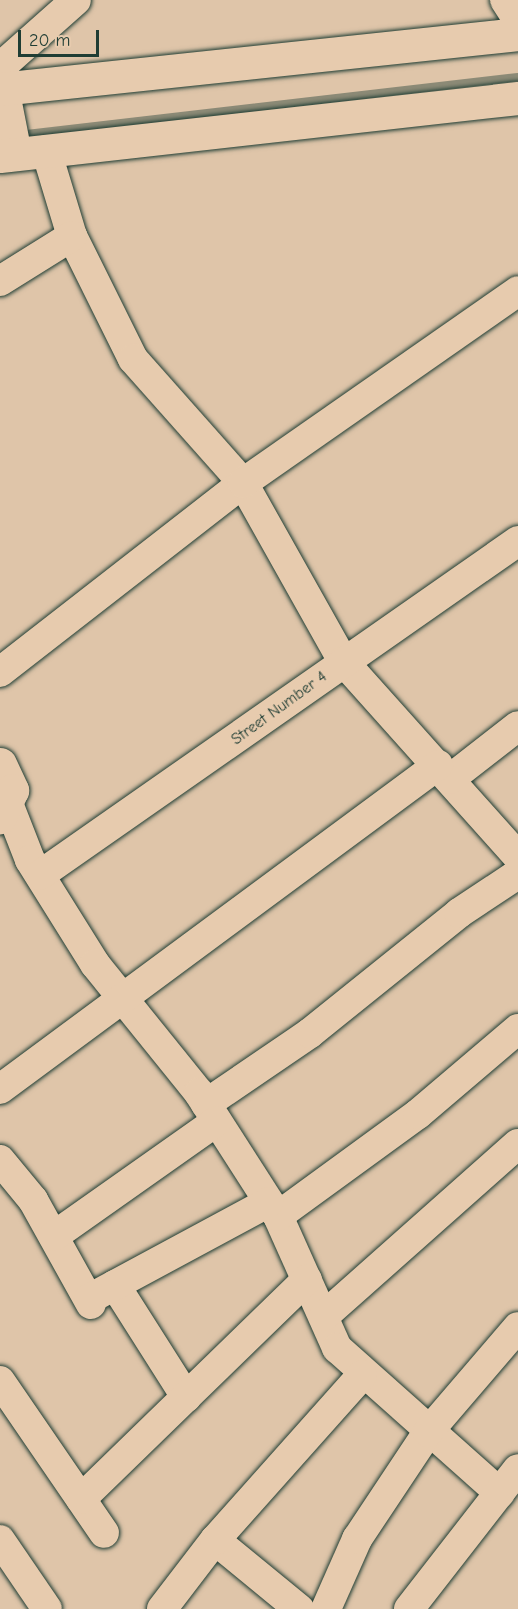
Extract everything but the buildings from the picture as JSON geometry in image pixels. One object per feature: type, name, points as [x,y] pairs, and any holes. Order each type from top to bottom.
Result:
[{"type":"street","points":[[76,0],[6,46],[4,95],[19,151],[72,236],[147,381],[243,483],[343,661],[518,857]]},
{"type":"street","points":[[505,0],[518,20]]},
{"type":"street","points":[[4,95],[518,34]]},
{"type":"street","points":[[19,151],[518,98]]},
{"type":"street","points":[[0,281],[72,236]]},
{"type":"street","points":[[0,672],[243,483],[518,291]]},
{"type":"street","name":"Street Number 4","points":[[40,875],[343,661],[518,541]]},
{"type":"street","points":[[0,1089],[123,998],[444,772],[518,726]]},
{"type":"street","points":[[0,764],[12,790],[5,812],[40,875],[95,964],[211,1112],[273,1209],[337,1348],[362,1375],[500,1493]]},
{"type":"street","points":[[54,1236],[459,913],[518,874]]},
{"type":"street","points":[[0,1160],[33,1200],[90,1302],[115,1285],[273,1209],[417,1114],[518,1029]]},
{"type":"street","points":[[324,1317],[518,1144]]},
{"type":"street","points":[[81,1500],[307,1279]]},
{"type":"street","points":[[115,1285],[186,1396]]},
{"type":"street","points":[[326,1609],[357,1539],[428,1432],[518,1327]]},
{"type":"street","points":[[162,1609],[215,1540],[362,1375]]},
{"type":"street","points":[[0,1382],[104,1533]]},
{"type":"street","points":[[409,1609],[518,1468]]},
{"type":"street","points":[[0,1540],[47,1609]]},
{"type":"street","points":[[215,1540],[299,1609]]},
{"type":"waterway","points":[[18,135],[518,77]]}]
